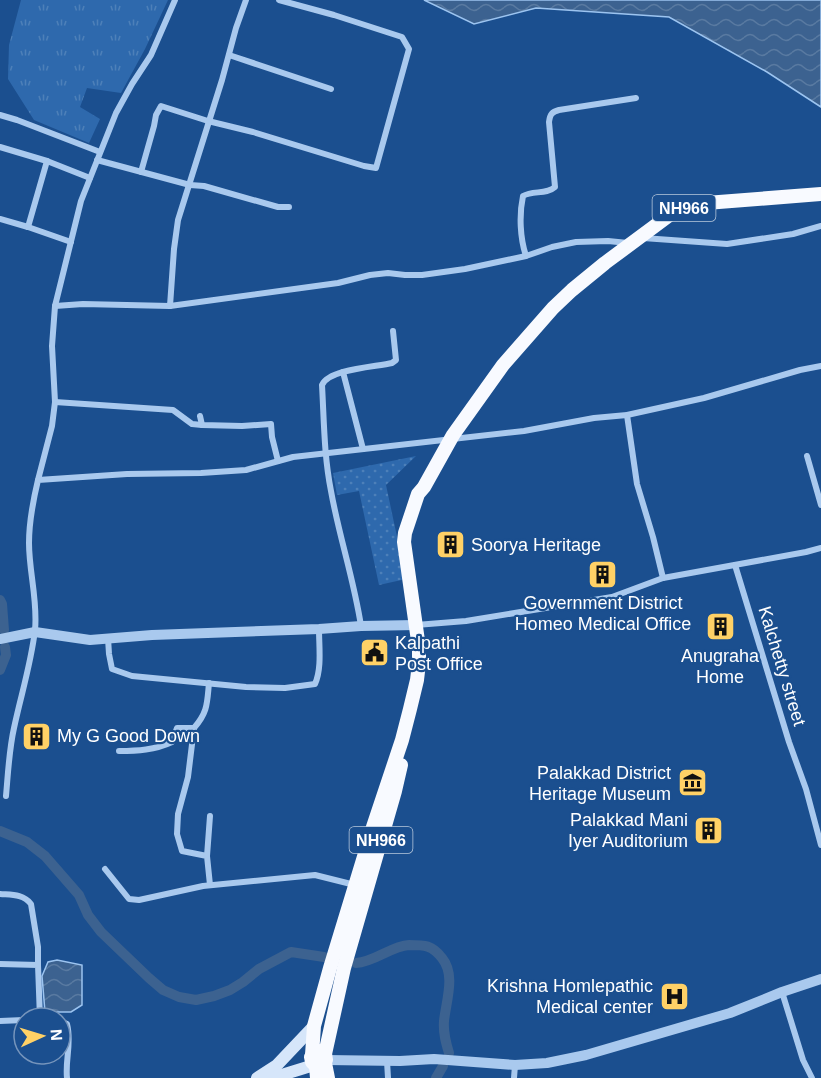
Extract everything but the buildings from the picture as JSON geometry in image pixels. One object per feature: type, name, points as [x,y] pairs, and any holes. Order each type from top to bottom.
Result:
[{"type":"highway","name":"NH966","points":[[319,1063],[395,791],[424,666],[425,647],[404,542],[418,494],[450,440],[503,365],[542,320],[585,279],[671,214],[693,204],[821,194]]},
{"type":"highway","name":"NH966","points":[[328,1078],[319,1063],[314,1026],[373,827],[402,740],[417,680],[419,625]]},
{"type":"main road","points":[[257,1078],[277,1065],[314,1026]]},
{"type":"main road","points":[[272,1078],[319,1063]]},
{"type":"street","points":[[6,796],[14,730],[35,632],[36,615],[29,543],[31,508],[52,426],[55,402],[52,346],[55,306],[81,201],[100,152],[116,113],[151,55],[175,0]]},
{"type":"street","points":[[170,306],[178,220],[246,0]]},
{"type":"street","points":[[141,172],[156,115],[161,106],[376,168],[409,49],[402,37],[279,0]]},
{"type":"street","points":[[229,55],[331,89]]},
{"type":"street","points":[[526,256],[522,240],[523,196],[550,191],[555,187],[549,116],[552,112],[559,110],[636,98]]},
{"type":"street","points":[[0,115],[100,152]]},
{"type":"street","points":[[0,147],[47,161],[90,178]]},
{"type":"street","points":[[97,160],[278,207],[289,207]]},
{"type":"street","points":[[28,227],[47,161]]},
{"type":"street","points":[[0,219],[71,242]]},
{"type":"street","points":[[55,306],[83,304],[170,306],[338,283],[370,275],[423,274],[465,269],[576,242],[727,244],[793,234],[821,226]]},
{"type":"street","points":[[361,626],[353,581],[331,490],[326,454],[322,385],[328,378],[344,372],[392,363],[396,360],[393,332]]},
{"type":"street","points":[[39,480],[246,470],[293,457],[524,431],[594,418],[627,416],[821,366]]},
{"type":"street","points":[[344,372],[363,449]]},
{"type":"street","points":[[55,402],[173,410],[192,424],[242,426],[271,424],[278,460]]},
{"type":"street","points":[[200,416],[202,424]]},
{"type":"street","points":[[627,416],[637,484],[663,578]]},
{"type":"street","points":[[807,456],[821,505]]},
{"type":"street","points":[[0,639],[35,632],[90,640],[152,635],[419,625],[466,621],[612,597],[663,578],[821,548]]},
{"type":"street","name":"Kalchetty street","points":[[735,565],[789,742],[806,789],[821,845]]},
{"type":"street","points":[[108,638],[112,669],[132,676],[246,687],[285,688],[315,684],[319,670],[319,629]]},
{"type":"street","points":[[207,856],[182,851],[177,834],[178,814],[188,777],[194,728],[204,717],[209,683]]},
{"type":"street","points":[[119,751],[162,747],[171,742],[177,728],[194,728]]},
{"type":"street","points":[[210,816],[207,856],[210,885]]},
{"type":"street","points":[[105,869],[129,899],[139,900],[210,885],[315,875],[356,885]]},
{"type":"street","points":[[0,894],[19,895],[31,904],[38,947],[40,1006]]},
{"type":"street","points":[[0,964],[38,965]]},
{"type":"street","points":[[319,1063],[434,1059],[515,1065],[547,1063],[586,1055],[730,1013],[821,979]]},
{"type":"street","points":[[782,992],[803,1060],[812,1078]]},
{"type":"street","points":[[387,1061],[388,1078]]},
{"type":"street","points":[[514,1078],[515,1065]]},
{"type":"green space","points":[[21,0],[168,0],[121,93],[87,88],[80,107],[100,119],[89,143],[34,120],[8,79],[9,45]]},
{"type":"green space","points":[[416,456],[386,485],[406,579],[379,585],[359,491],[337,495],[333,473]]},
{"type":"water","points":[[424,0],[821,0],[821,107],[767,72],[669,17],[536,8],[474,24]]},
{"type":"water","points":[[57,960],[82,965],[82,1005],[72,1011],[72,1006],[44,1006],[42,976],[48,962]]},
{"type":"waterway","points":[[0,600],[4,630]]},
{"type":"waterway","points":[[0,670],[6,655],[5,647]]},
{"type":"waterway","points":[[0,831],[27,842],[45,856],[79,895],[88,915],[101,932],[163,990],[179,997],[196,1000],[230,990],[259,969],[291,952],[324,957]]},
{"type":"waterway","points":[[356,963],[370,960],[402,946],[420,945],[435,950],[442,958],[448,972],[449,988],[444,1025],[449,1053]]},
{"type":"waterway","points":[[436,1078],[443,1066]]},
{"type":"place","name":"Soorya Heritage","points":[[450,545]]},
{"type":"place","name":"Government District Homeo Medical Office","points":[[603,574]]},
{"type":"place","name":"Anugraha Home","points":[[720,627]]},
{"type":"place","name":"Kalpathi Post Office","points":[[374,653]]},
{"type":"place","name":"My G Good Down","points":[[36,736]]},
{"type":"place","name":"Palakkad District Heritage Museum","points":[[692,783]]},
{"type":"place","name":"Palakkad Mani Iyer Auditorium","points":[[709,830]]},
{"type":"place","name":"Krishna Homlepathic Medical center","points":[[674,996]]}]
